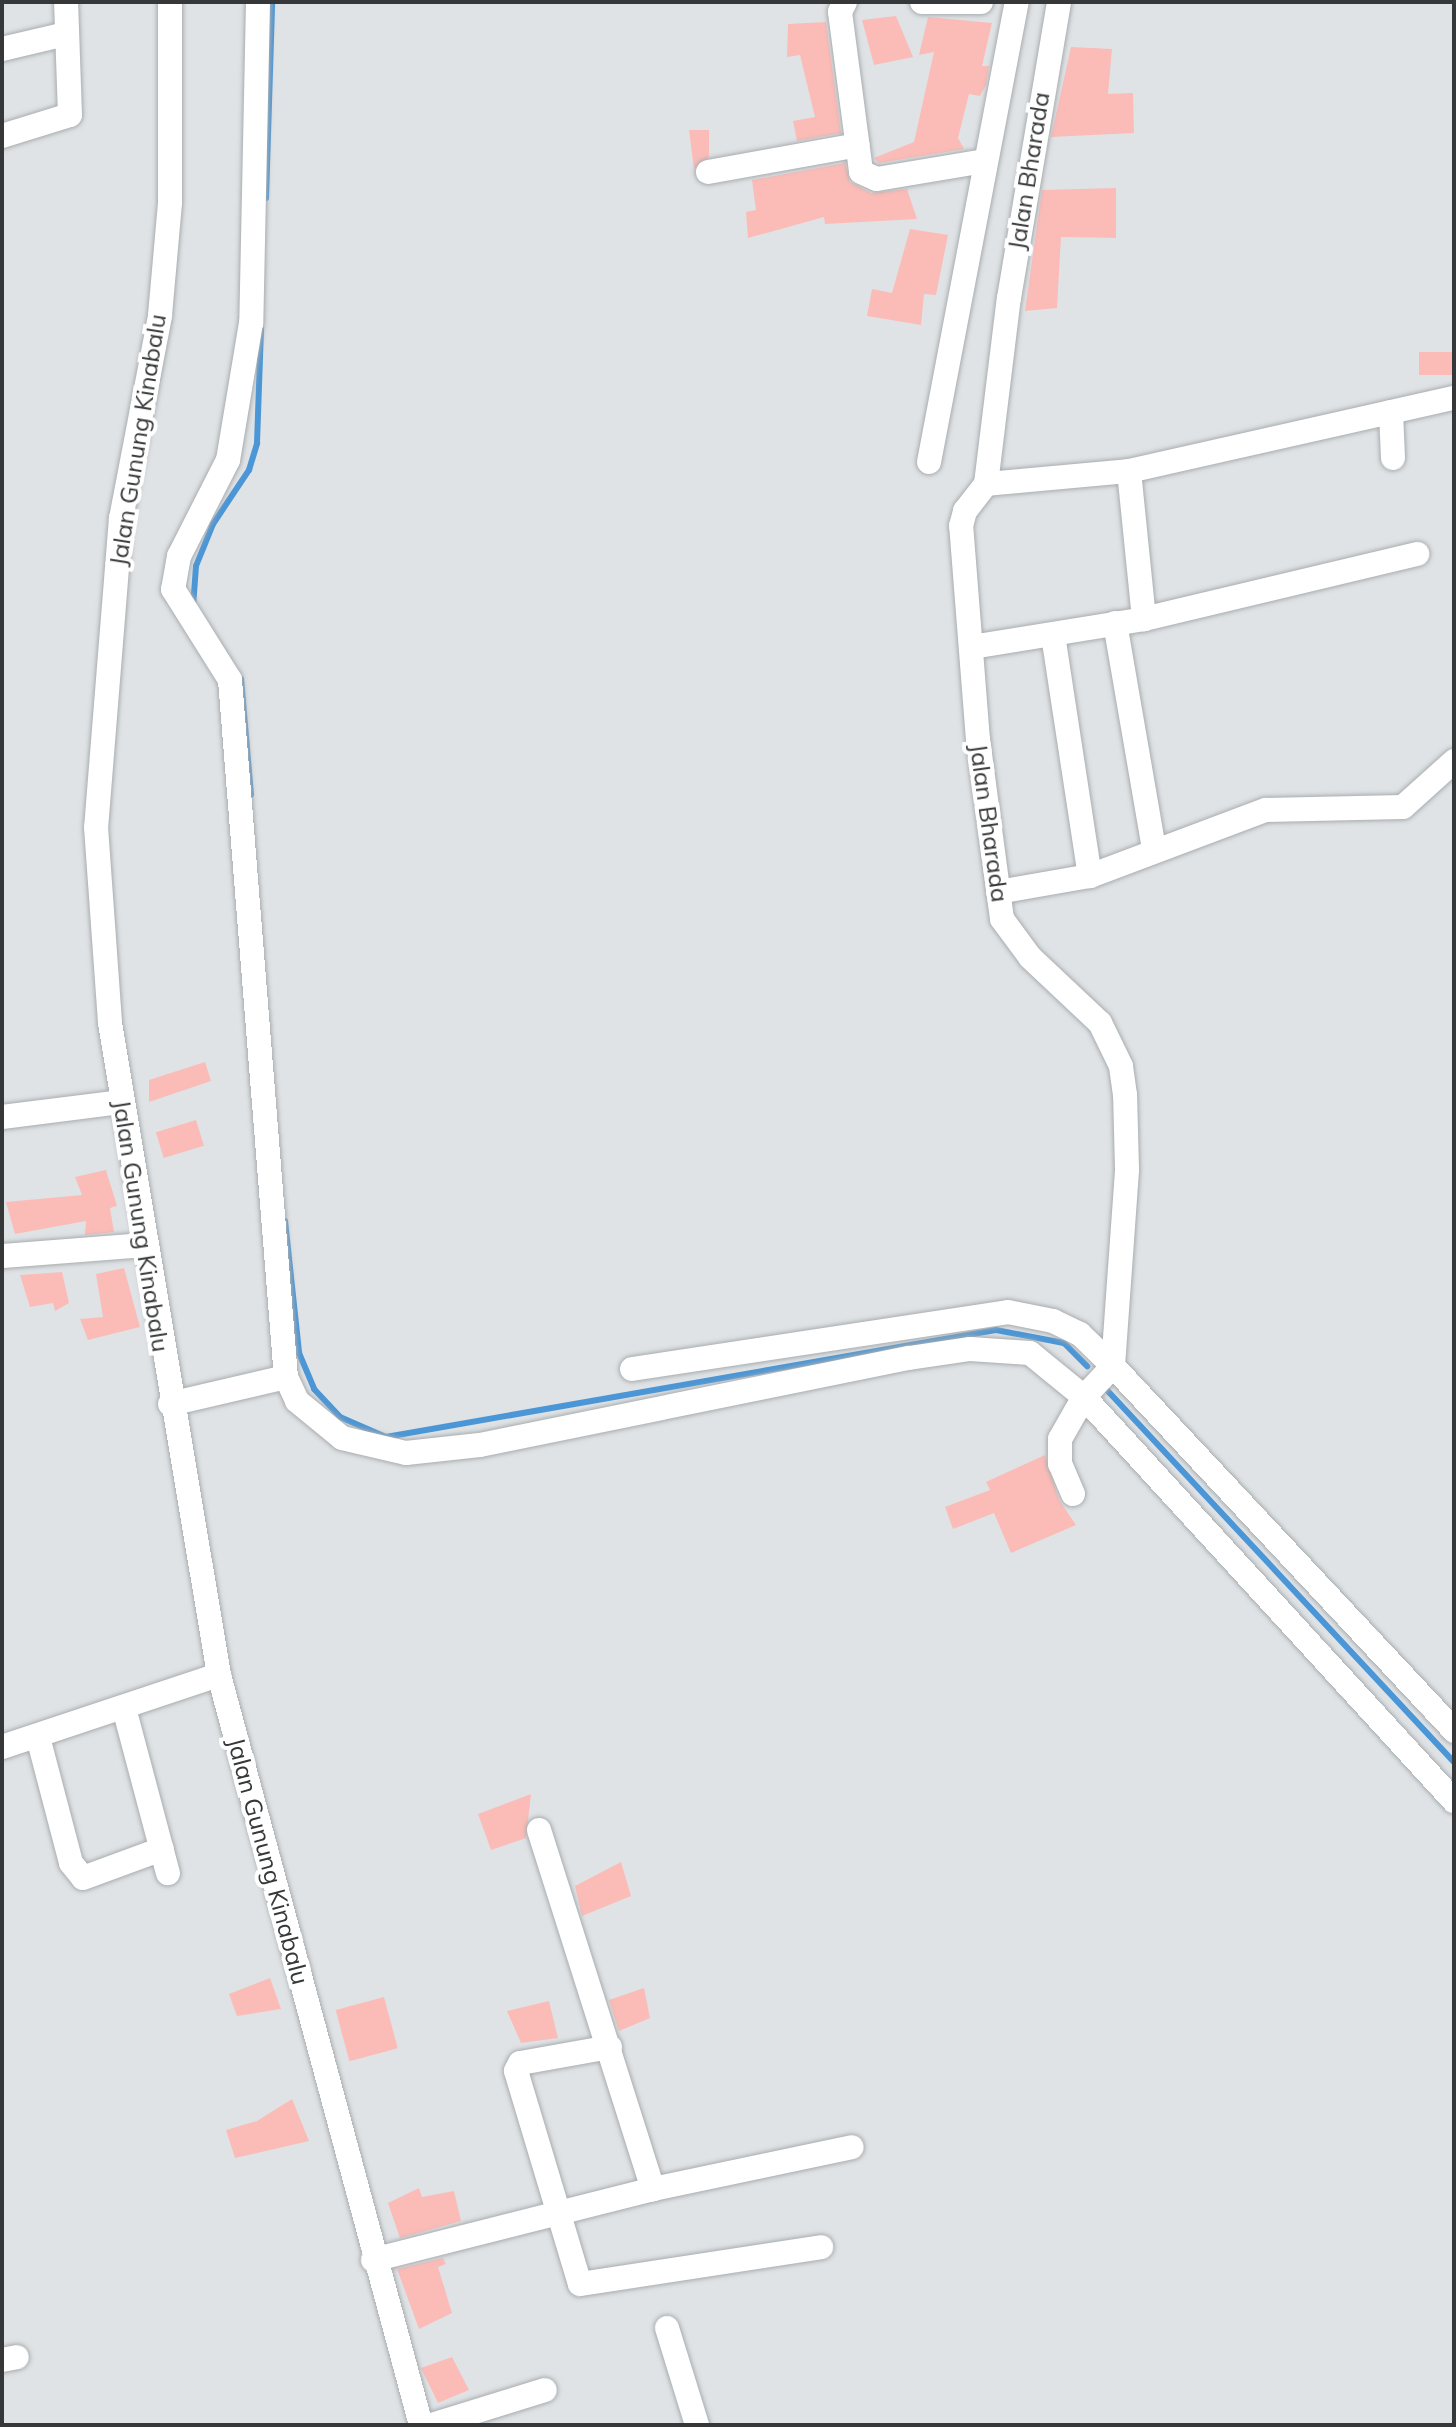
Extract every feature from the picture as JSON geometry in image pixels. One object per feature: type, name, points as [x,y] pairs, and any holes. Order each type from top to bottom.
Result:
[{"type":"street","points":[[2,136],[68,118],[66,2]]},
{"type":"street","name":"Jalan Gunung Kinabalu","points":[[170,2],[170,203],[161,302],[121,518],[96,827],[120,1102],[219,1675],[373,2260],[421,2425]]},
{"type":"street","points":[[258,2],[249,338],[228,460],[179,556],[173,589],[230,680],[286,1377],[300,1406],[330,1431],[359,1446],[406,1453],[480,1445],[970,1349],[1030,1353],[1098,1381],[1454,1731]]},
{"type":"street","points":[[845,2],[840,12],[861,172],[877,179],[984,161]]},
{"type":"street","points":[[922,2],[981,2]]},
{"type":"street","points":[[929,462],[984,161],[1017,2]]},
{"type":"street","name":"Jalan Bharada","points":[[1059,2],[1009,298],[986,484],[972,498],[961,526],[1002,919],[1016,941],[1100,1023],[1121,1066],[1127,1169],[1098,1381]]},
{"type":"street","points":[[2,49],[66,34]]},
{"type":"street","points":[[708,172],[858,145]]},
{"type":"street","points":[[986,484],[1129,471],[1454,398]]},
{"type":"street","points":[[1391,412],[1393,458]]},
{"type":"street","points":[[1129,471],[1144,619]]},
{"type":"street","points":[[972,647],[1144,619],[1417,554]]},
{"type":"street","points":[[1115,623],[1154,848]]},
{"type":"street","points":[[1053,635],[1090,876]]},
{"type":"street","points":[[998,892],[1090,876],[1154,848],[1266,810],[1403,807],[1454,761]]},
{"type":"street","points":[[2,1117],[120,1102]]},
{"type":"street","points":[[2,1256],[146,1245]]},
{"type":"street","points":[[632,1369],[1008,1312],[1080,1334],[1098,1381],[1454,1801]]},
{"type":"street","points":[[170,1404],[286,1377]]},
{"type":"street","points":[[1073,1494],[1058,1452],[1098,1381]]},
{"type":"street","points":[[2,1747],[219,1675]]},
{"type":"street","points":[[124,1708],[168,1873]]},
{"type":"street","points":[[38,1737],[71,1863],[83,1878],[162,1849]]},
{"type":"street","points":[[539,1830],[653,2189]]},
{"type":"street","points":[[610,2047],[516,2067],[583,2285],[821,2247]]},
{"type":"street","points":[[373,2260],[653,2189],[852,2147]]},
{"type":"street","points":[[667,2328],[697,2425]]},
{"type":"street","points":[[432,2425],[545,2390]]},
{"type":"building","points":[[896,16],[913,57],[874,65],[862,20]]},
{"type":"building","points":[[928,17],[992,23],[982,66],[989,66],[986,85],[980,96],[969,94],[958,138],[964,149],[879,163],[874,158],[914,142],[934,52],[919,55]]},
{"type":"building","points":[[826,22],[841,133],[797,141],[793,121],[815,117],[800,55],[787,57],[788,24]]},
{"type":"building","points":[[1071,47],[1112,49],[1108,94],[1133,93],[1134,133],[1051,137]]},
{"type":"building","points":[[689,130],[709,130],[709,157],[694,169]]},
{"type":"building","points":[[845,163],[850,182],[871,193],[907,189],[917,219],[825,224],[824,217],[748,238],[746,212],[756,210],[752,180]]},
{"type":"building","points":[[1116,188],[1116,238],[1061,237],[1057,308],[1025,311],[1042,190]]},
{"type":"building","points":[[910,229],[948,235],[936,295],[924,294],[921,325],[867,316],[872,289],[892,293]]},
{"type":"building","points":[[1419,352],[1454,352],[1454,375],[1419,375]]},
{"type":"building","points":[[205,1062],[211,1081],[149,1102],[149,1080]]},
{"type":"building","points":[[196,1120],[204,1146],[164,1158],[156,1132]]},
{"type":"building","points":[[106,1170],[117,1206],[110,1208],[114,1232],[85,1235],[86,1221],[15,1234],[6,1202],[82,1195],[75,1177]]},
{"type":"building","points":[[124,1268],[140,1327],[88,1340],[80,1319],[103,1317],[96,1274]]},
{"type":"building","points":[[62,1272],[69,1303],[55,1311],[53,1303],[30,1307],[20,1275]]},
{"type":"building","points":[[1045,1455],[1059,1500],[1076,1525],[1011,1553],[994,1513],[953,1529],[945,1507],[990,1490],[986,1482]]},
{"type":"building","points":[[531,1794],[526,1838],[491,1850],[478,1814]]},
{"type":"building","points":[[621,1862],[631,1896],[582,1916],[575,1886]]},
{"type":"building","points":[[270,1978],[281,2009],[237,2016],[229,1994]]},
{"type":"building","points":[[644,1988],[650,2018],[619,2031],[609,2000]]},
{"type":"building","points":[[384,1997],[398,2048],[349,2061],[336,2010]]},
{"type":"building","points":[[549,2001],[558,2038],[521,2043],[507,2011]]},
{"type":"building","points":[[292,2099],[309,2141],[235,2158],[226,2130],[257,2121]]},
{"type":"building","points":[[419,2188],[422,2197],[454,2191],[461,2221],[400,2238],[388,2203]]},
{"type":"building","points":[[443,2258],[446,2264],[438,2267],[452,2313],[419,2329],[397,2269]]},
{"type":"building","points":[[452,2357],[469,2390],[438,2403],[421,2368]]},
{"type":"waterway","points":[[266,198],[272,2]]},
{"type":"waterway","points":[[193,607],[196,566],[213,524],[249,470],[257,443],[261,329]]},
{"type":"waterway","points":[[241,679],[251,795]]},
{"type":"waterway","points":[[285,1221],[299,1353],[314,1389],[340,1417],[386,1437],[996,1330],[1064,1343],[1087,1366]]},
{"type":"waterway","points":[[1105,1388],[1454,1762]]}]
